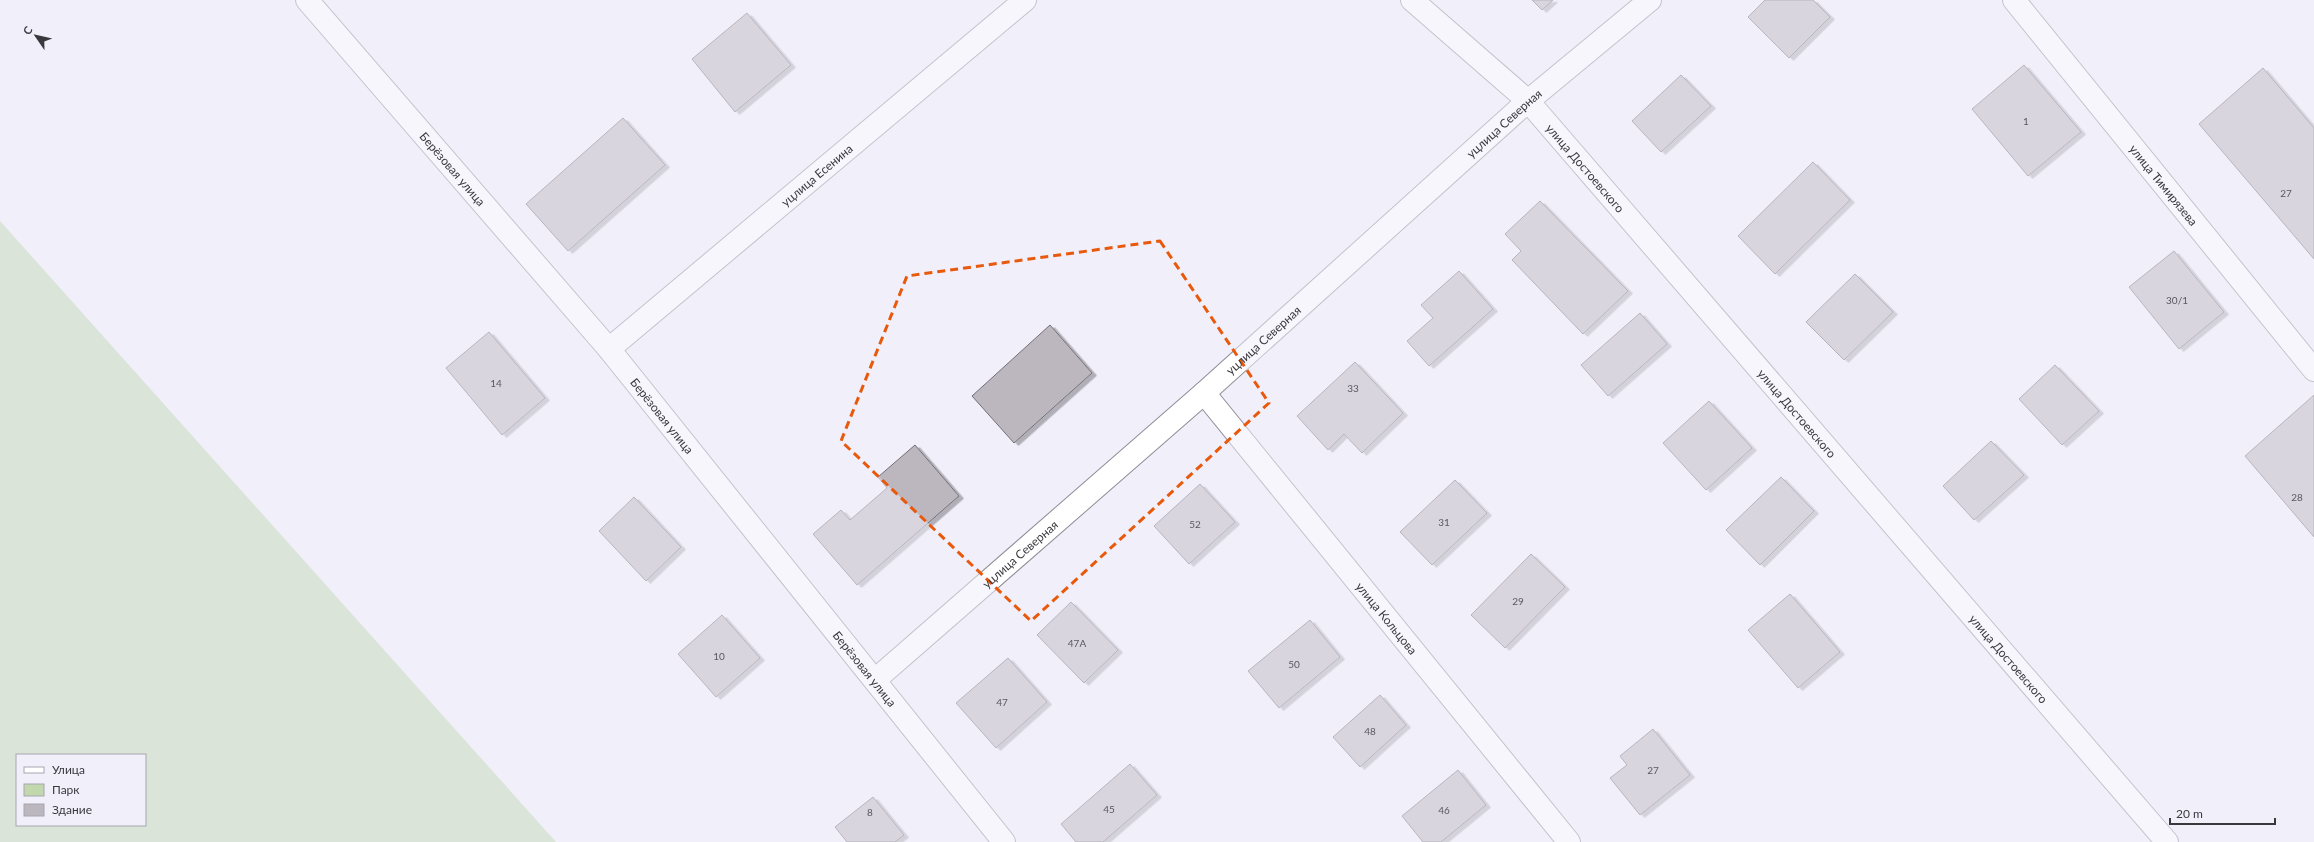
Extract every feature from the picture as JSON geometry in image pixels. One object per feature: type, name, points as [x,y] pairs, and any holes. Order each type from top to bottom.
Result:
[{"type":"street","name":"Берёзовая улица","points":[[307,0],[609,349],[1004,842]]},
{"type":"street","name":"уцлица Есенина","points":[[609,349],[1025,0]]},
{"type":"street","name":"улица Достоевского","points":[[1412,0],[1528,101],[2167,842]]},
{"type":"street","name":"уцлица Северная","points":[[875,680],[1204,393],[1528,101],[1650,0]]},
{"type":"street","name":"улица Тимирязева","points":[[2014,0],[2314,370]]},
{"type":"street","name":"улица Кольцова","points":[[1204,393],[1569,842]]},
{"type":"highlighted area","points":[[1160,241],[1269,403],[1031,621],[841,441],[907,276]]},
{"type":"green space","points":[[0,221],[556,842],[0,842]]},
{"type":"building","points":[[1532,0],[1553,0],[1542,10]]},
{"type":"building","points":[[1765,0],[1813,0],[1830,17],[1789,58],[1748,17]]},
{"type":"building","points":[[747,13],[791,65],[735,112],[692,59]]},
{"type":"building","points":[[2024,65],[2081,132],[2028,176],[1972,109]]},
{"type":"building","points":[[2263,68],[2314,128],[2314,259],[2199,124]]},
{"type":"building","points":[[1681,75],[1711,106],[1661,152],[1632,121]]},
{"type":"building","points":[[623,118],[665,165],[568,251],[526,204]]},
{"type":"building","points":[[1813,162],[1850,200],[1775,274],[1738,236]]},
{"type":"building","points":[[1540,201],[1628,291],[1583,334],[1512,260],[1521,251],[1505,234]]},
{"type":"building","points":[[2174,251],[2224,312],[2179,349],[2129,287]]},
{"type":"building","points":[[1459,271],[1493,309],[1429,366],[1407,341],[1433,318],[1421,305]]},
{"type":"building","points":[[1855,274],[1893,312],[1844,360],[1806,322]]},
{"type":"building","points":[[1640,313],[1667,344],[1608,396],[1581,365]]},
{"type":"building","points":[[1050,325],[1092,373],[1014,443],[972,396]]},
{"type":"building","points":[[489,332],[545,398],[502,435],[446,368]]},
{"type":"building","points":[[1355,362],[1403,413],[1362,453],[1344,434],[1328,450],[1297,416]]},
{"type":"building","points":[[2055,365],[2099,411],[2062,445],[2019,399]]},
{"type":"building","points":[[2314,395],[2314,537],[2245,456]]},
{"type":"building","points":[[1709,401],[1752,448],[1706,490],[1663,443]]},
{"type":"building","points":[[1991,441],[2024,475],[1974,520],[1943,486]]},
{"type":"building","points":[[915,445],[959,496],[857,585],[813,534],[841,510],[850,520],[887,488],[878,477]]},
{"type":"building","points":[[1781,477],[1814,511],[1760,565],[1726,530]]},
{"type":"building","points":[[1455,480],[1487,513],[1432,565],[1400,532]]},
{"type":"building","points":[[1200,484],[1235,522],[1189,564],[1154,526]]},
{"type":"building","points":[[634,497],[681,547],[646,581],[599,531]]},
{"type":"building","points":[[1531,554],[1565,587],[1505,648],[1471,615]]},
{"type":"building","points":[[1790,594],[1840,652],[1798,688],[1748,630]]},
{"type":"building","points":[[1071,602],[1118,650],[1084,683],[1037,635]]},
{"type":"building","points":[[722,615],[760,658],[716,697],[678,654]]},
{"type":"building","points":[[1310,620],[1340,657],[1279,708],[1248,671]]},
{"type":"building","points":[[1008,658],[1047,702],[996,748],[956,703]]},
{"type":"building","points":[[1380,695],[1406,725],[1360,767],[1333,737]]},
{"type":"building","points":[[1653,729],[1690,775],[1640,815],[1610,778],[1627,765],[1620,756]]},
{"type":"building","points":[[1130,764],[1157,795],[1103,842],[1076,842],[1061,824]]},
{"type":"building","points":[[1458,770],[1486,805],[1441,842],[1423,842],[1402,816]]},
{"type":"building","points":[[873,797],[904,835],[895,842],[847,842],[835,827]]}]
